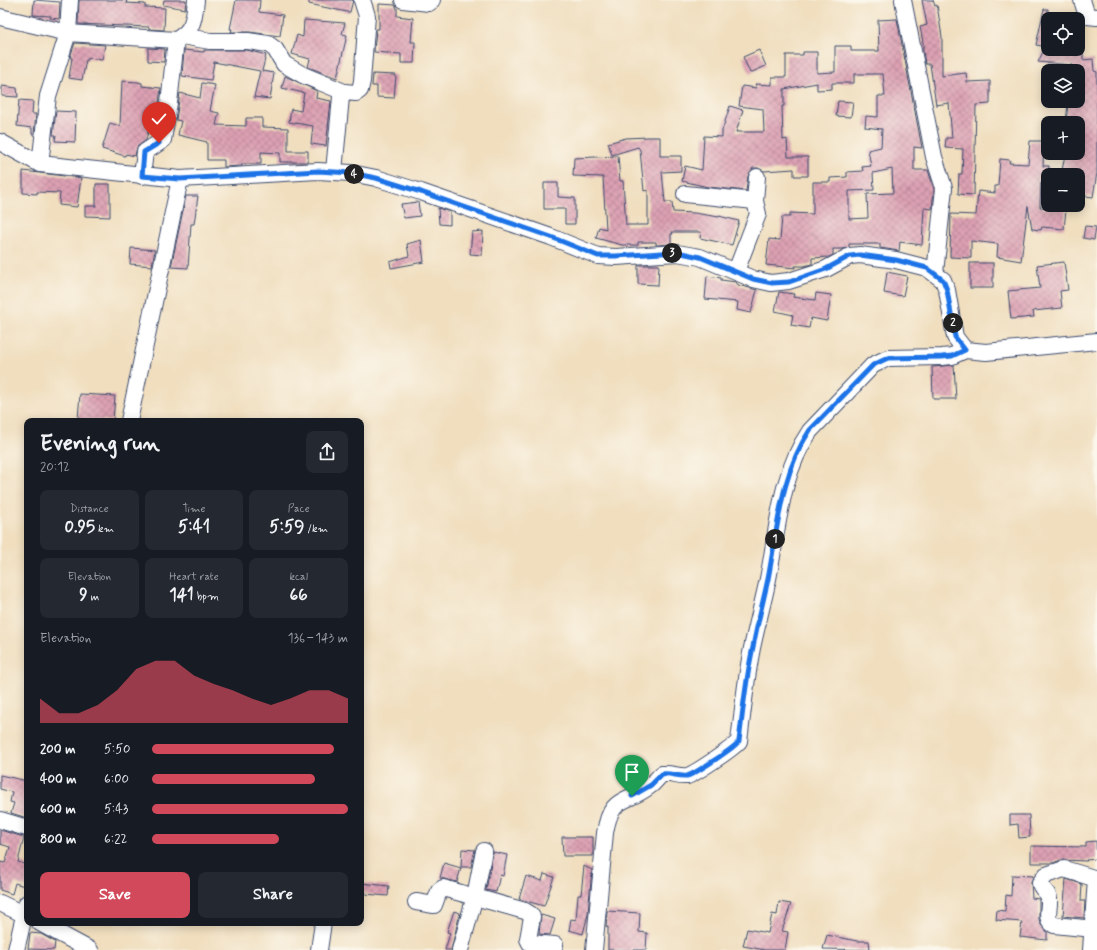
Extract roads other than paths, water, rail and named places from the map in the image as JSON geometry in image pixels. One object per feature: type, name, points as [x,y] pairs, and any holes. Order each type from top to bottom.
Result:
[{"type":"street","points":[[40,164],[48,96],[68,32],[70,0]]},
{"type":"street","points":[[142,176],[144,152],[163,140],[179,38],[193,24],[196,0]]},
{"type":"street","points":[[0,17],[68,32],[210,41],[248,41],[268,44],[275,49],[284,64],[344,92],[356,93],[360,90],[362,81],[367,16],[362,0]]},
{"type":"street","points":[[403,0],[429,3],[432,0]]},
{"type":"street","points":[[903,0],[934,157],[944,188],[935,273]]},
{"type":"street","points":[[1082,0],[1087,16],[1097,16]]},
{"type":"street","points":[[334,172],[341,97],[344,92]]},
{"type":"street","points":[[0,142],[40,164],[142,176],[180,179],[318,171],[376,178],[551,237],[598,256],[677,252],[700,257],[753,279],[772,283],[789,282],[826,269],[850,256],[860,255],[896,260],[927,268],[943,280],[947,290],[955,337],[965,350]]},
{"type":"street","points":[[736,271],[758,214],[755,201],[757,177]]},
{"type":"street","points":[[130,418],[180,179]]},
{"type":"street","points":[[685,194],[755,201]]},
{"type":"street","points":[[594,950],[606,821],[612,809],[621,801],[651,785],[662,774],[671,773],[681,776],[694,774],[712,760],[733,748],[739,741],[752,648],[768,579],[787,476],[802,443],[810,430],[873,365],[888,358],[952,356],[965,350],[986,352],[1097,341]]},
{"type":"street","points":[[0,820],[24,827]]},
{"type":"street","points":[[460,950],[475,896],[484,851]]},
{"type":"street","points":[[1091,950],[1094,929],[1097,879],[1064,869],[1049,873],[1042,879],[1040,884],[1049,897],[1048,916],[1051,923],[1054,925],[1094,929]]},
{"type":"street","points":[[416,902],[434,905],[439,891],[443,888],[475,896],[530,914],[532,919],[528,942],[537,947],[556,945]]},
{"type":"street","points":[[0,903],[24,910]]},
{"type":"street","points":[[16,950],[24,919]]},
{"type":"street","points":[[46,926],[90,950]]},
{"type":"street","points":[[319,950],[323,926]]}]
